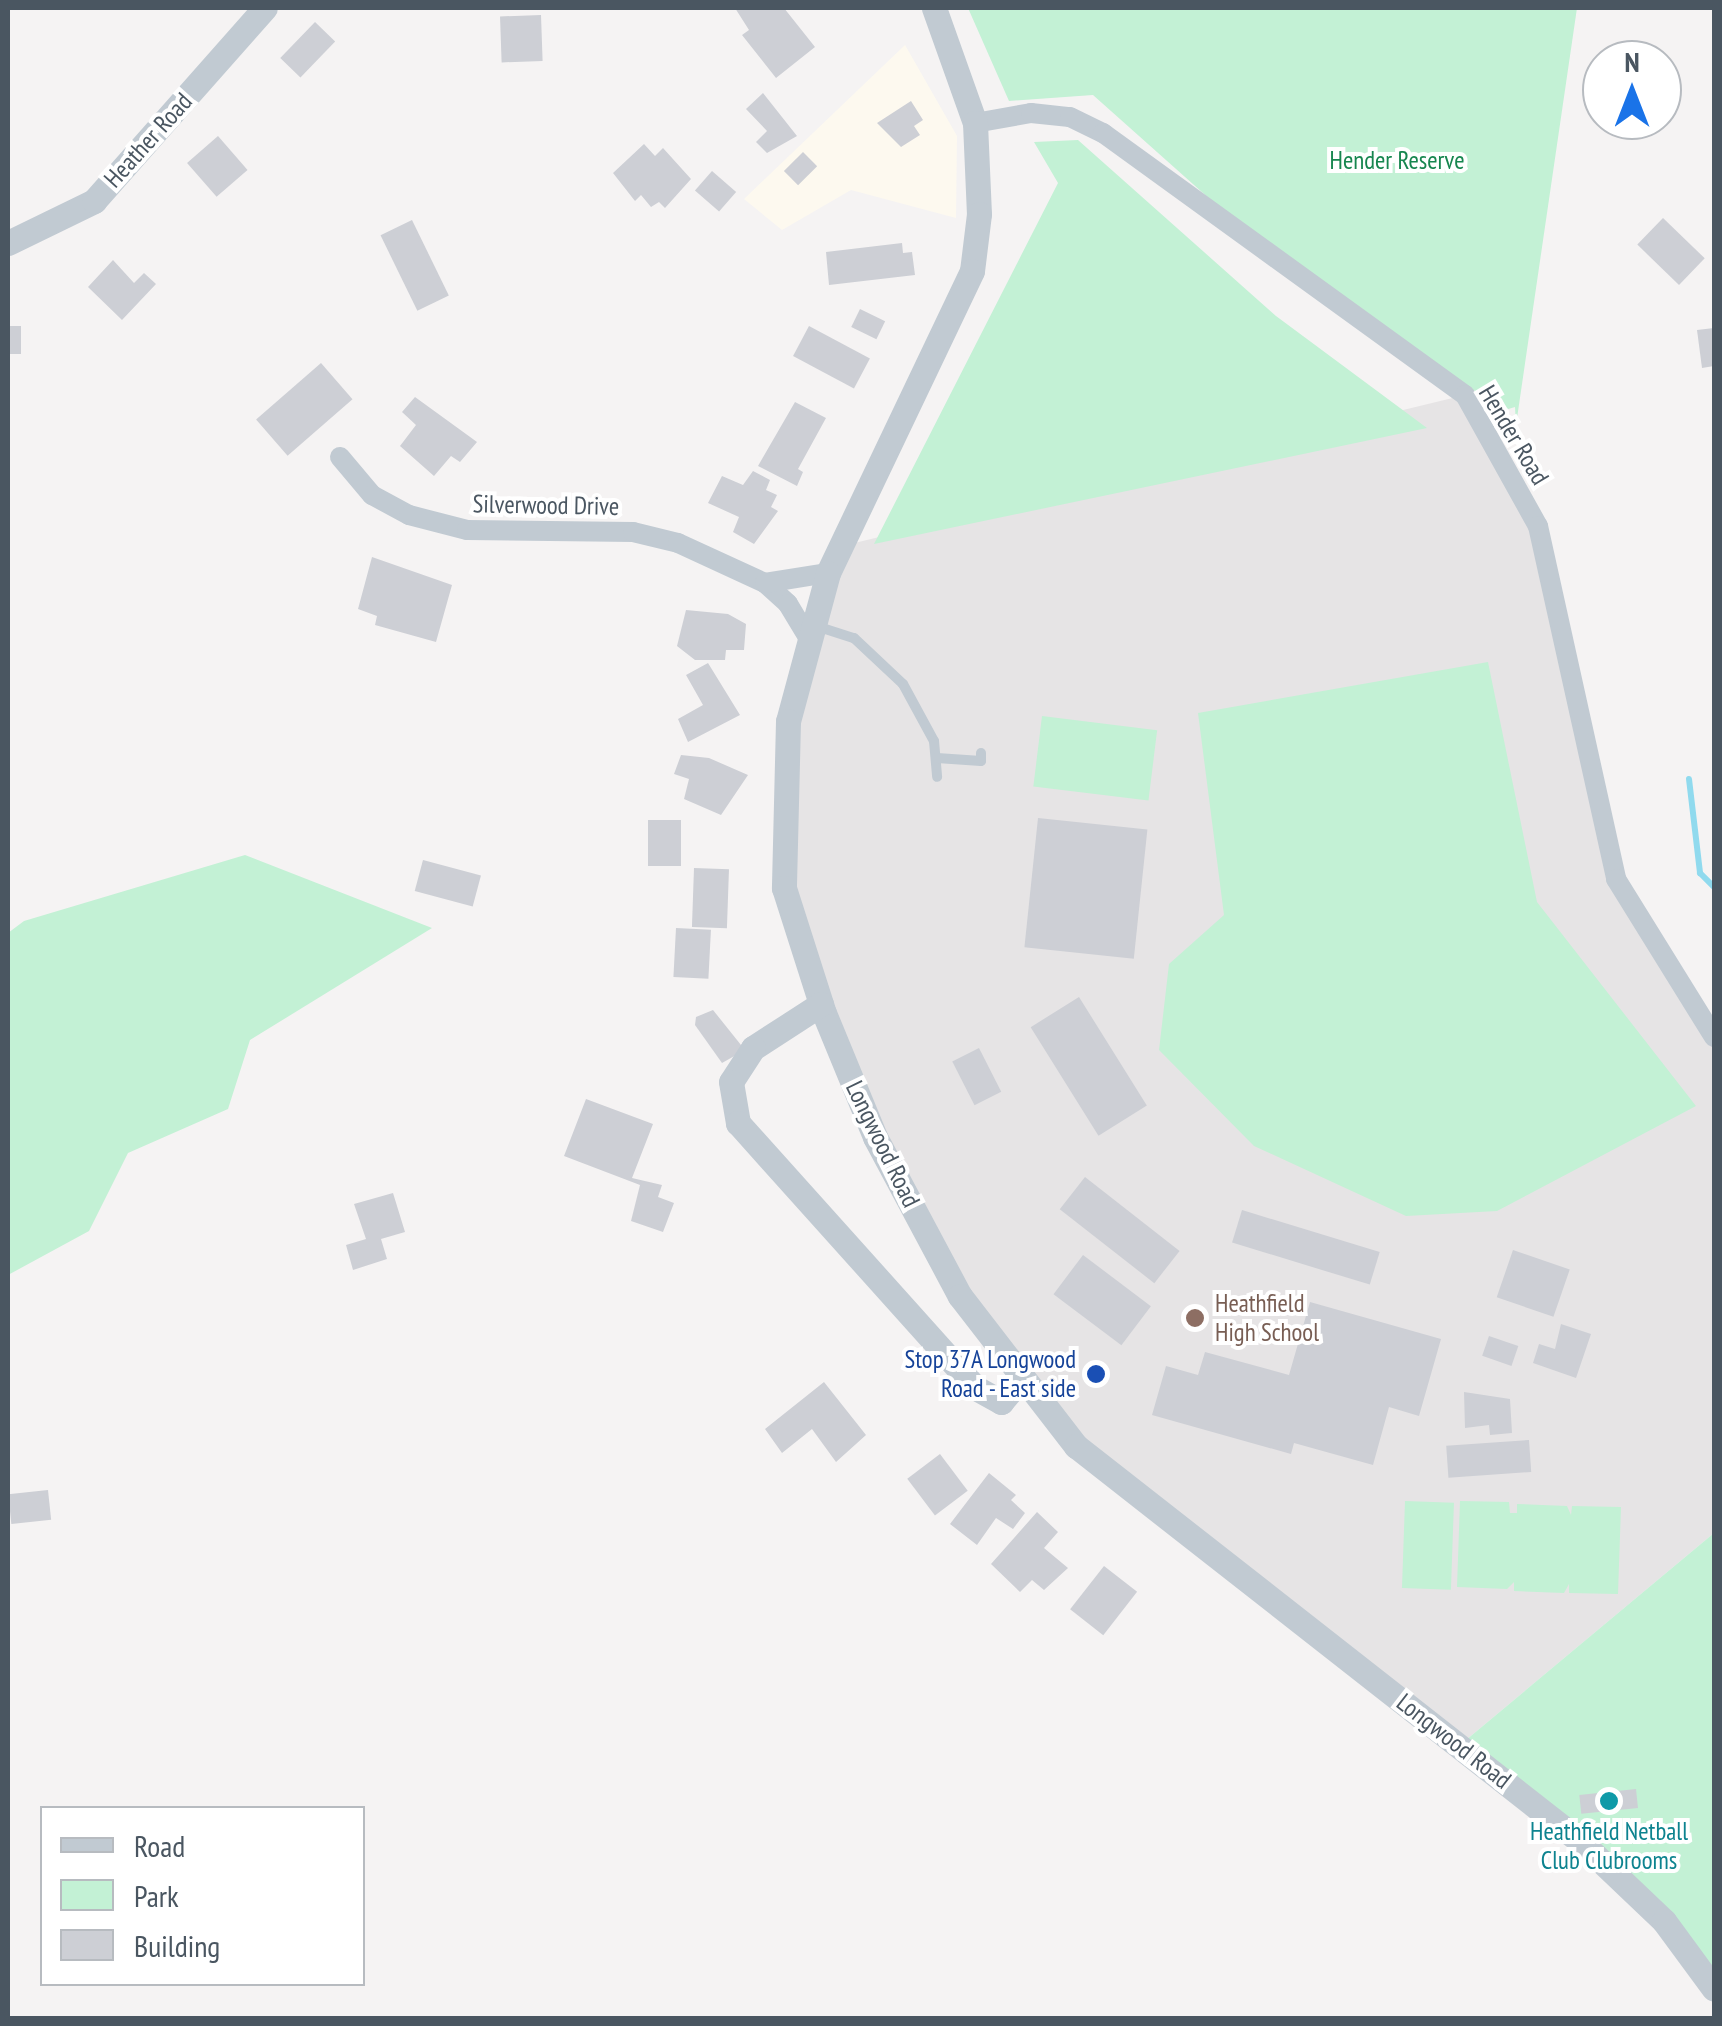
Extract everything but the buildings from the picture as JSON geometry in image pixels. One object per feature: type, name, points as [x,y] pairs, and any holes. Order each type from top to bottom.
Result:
[{"type":"street","name":"Heather Road","points":[[8,243],[94,201],[265,8]]},
{"type":"street","name":"Longwood Road","points":[[934,8],[975,123],[981,169],[972,271],[828,572],[808,630],[788,721],[784,888],[821,1004],[875,1137],[960,1296],[1076,1446],[1608,1865],[1664,1922],[1714,1989]]},
{"type":"street","name":"Hender Road","points":[[975,123],[1031,113],[1070,117],[1103,132],[1465,395],[1538,526],[1616,879],[1714,1037]]},
{"type":"street","name":"Silverwood Drive","points":[[340,457],[372,495],[409,516],[466,530],[633,532],[678,543],[765,583],[808,630]]},
{"type":"street","points":[[765,583],[828,572]]},
{"type":"street","points":[[821,1004],[752,1048],[731,1082],[738,1123],[976,1388],[1000,1402],[1022,1378]]},
{"type":"lane","points":[[808,630],[854,638],[903,684],[937,758],[937,777]]},
{"type":"lane","points":[[937,758],[981,761],[981,753]]},
{"type":"shaded area","points":[[905,45],[957,136],[956,218],[851,190],[782,230],[744,199]]},
{"type":"shaded area","points":[[1465,395],[1538,526],[1616,879],[1714,1037],[1714,1533],[1460,1745],[1126,1488],[1022,1378],[875,1137],[784,888],[788,721],[838,547]]},
{"type":"green space","name":"Hender Reserve","points":[[968,8],[1577,8],[1516,425],[1515,407],[1505,410],[1304,283],[1093,95],[1009,101]]},
{"type":"green space","points":[[1078,140],[1276,316],[1427,428],[874,544],[1058,183],[1034,142]]},
{"type":"green space","points":[[1488,662],[1537,902],[1696,1106],[1497,1211],[1406,1216],[1254,1146],[1159,1050],[1169,964],[1224,915],[1198,713]]},
{"type":"green space","points":[[1042,716],[1157,730],[1148,801],[1033,786]]},
{"type":"green space","points":[[245,855],[432,928],[250,1040],[228,1109],[128,1153],[89,1231],[8,1275],[8,933],[24,921]]},
{"type":"green space","points":[[1405,1501],[1454,1503],[1451,1590],[1402,1588]]},
{"type":"green space","points":[[1460,1501],[1509,1502],[1510,1513],[1517,1513],[1517,1504],[1567,1506],[1571,1515],[1572,1506],[1621,1507],[1618,1594],[1569,1593],[1569,1584],[1564,1593],[1514,1591],[1514,1582],[1507,1589],[1457,1587]]},
{"type":"green space","points":[[1714,1533],[1714,1989],[1701,1968],[1460,1745]]},
{"type":"waterway","points":[[1689,779],[1700,873],[1714,887]]},
{"type":"place","name":"Heathfield High School","points":[[1195,1318]]},
{"type":"place","name":"Stop 37A Longwood Road - East side","points":[[1096,1374]]},
{"type":"place","name":"Heathfield Netball Club Clubrooms","points":[[1609,1801]]}]
